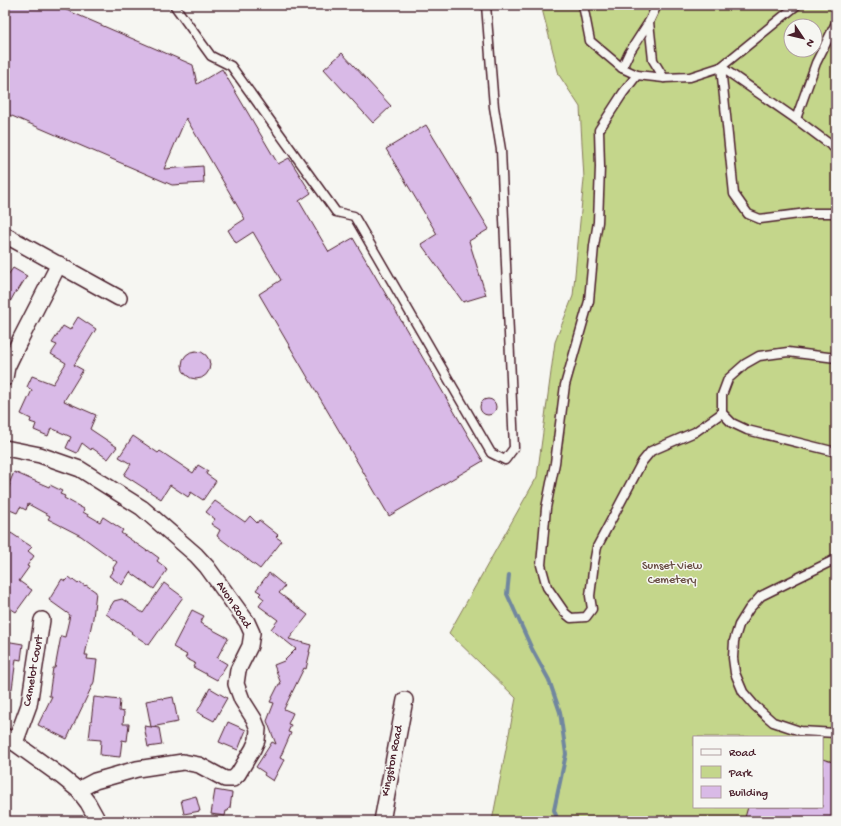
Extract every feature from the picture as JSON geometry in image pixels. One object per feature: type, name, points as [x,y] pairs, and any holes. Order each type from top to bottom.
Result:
[{"type":"street","points":[[5,235],[119,298]]},
{"type":"street","points":[[5,378],[7,368],[21,338],[59,264]]},
{"type":"street","name":"Avon Road","points":[[5,448],[40,455],[80,469],[142,508],[196,555],[207,567],[247,622],[252,633],[250,646],[238,670],[236,684],[242,700],[254,719],[258,729],[257,740],[238,774],[233,779],[225,779],[199,765],[184,762],[137,769],[95,781],[78,790]]},
{"type":"street","name":"Camelot Court","points":[[10,740],[29,705],[42,620]]},
{"type":"street","name":"Kingston Road","points":[[382,821],[405,700]]},
{"type":"street","points":[[10,740],[78,790],[88,803],[98,821]]},
{"type":"lane","points":[[174,5],[210,56],[231,66],[336,212],[354,216],[491,453],[505,460],[514,448],[501,150],[494,107],[486,5]]},
{"type":"lane","points":[[583,5],[590,41],[622,68],[637,75],[664,78],[690,77],[721,67],[798,5]]},
{"type":"lane","points":[[622,68],[629,53],[649,22],[657,5]]},
{"type":"lane","points":[[649,22],[653,60],[664,78]]},
{"type":"lane","points":[[796,119],[816,63],[836,23]]},
{"type":"lane","points":[[721,67],[796,119],[836,149]]},
{"type":"lane","points":[[721,67],[734,194],[748,214],[760,219],[807,213],[836,213]]},
{"type":"lane","points":[[637,75],[598,130],[600,167],[598,222],[594,246],[589,301],[565,385],[555,464],[546,508],[541,565],[548,587],[565,613],[571,618],[586,617],[592,610],[590,596],[597,547],[642,462],[651,451],[695,432],[722,413]]},
{"type":"lane","points":[[836,358],[788,352],[759,356],[745,364],[728,379],[722,395],[722,413],[732,423],[747,430],[836,452]]},
{"type":"lane","points":[[836,559],[761,596],[749,609],[739,625],[734,641],[733,658],[735,673],[743,692],[755,706],[773,722],[800,732],[836,733]]},
{"type":"green space","name":"Sunset View Cemetery","points":[[541,5],[836,5],[836,821],[492,821],[516,698],[449,633],[537,477],[555,342],[573,296],[584,179],[580,107],[559,75]]},
{"type":"building","points":[[5,5],[55,5],[193,65],[197,84],[222,69],[278,164],[289,158],[311,193],[299,201],[329,252],[353,238],[483,461],[389,516],[259,294],[281,280],[253,232],[236,243],[228,230],[245,219],[186,118],[164,169],[203,166],[204,183],[172,185],[5,113]]},
{"type":"building","points":[[342,53],[391,106],[373,123],[324,69]]},
{"type":"building","points":[[426,125],[489,229],[469,241],[486,295],[463,302],[421,244],[437,234],[386,149]]},
{"type":"building","points":[[13,268],[27,276],[17,292],[16,291],[5,311],[5,274],[8,275]]},
{"type":"building","points":[[78,317],[96,329],[74,365],[83,370],[64,401],[96,415],[90,429],[117,447],[108,459],[92,448],[91,450],[82,443],[77,453],[66,448],[71,437],[51,428],[48,436],[34,430],[36,424],[30,422],[31,419],[21,414],[32,390],[27,387],[32,376],[53,384],[66,363],[51,354],[57,345],[52,343],[63,326],[70,330]]},
{"type":"building","points":[[196,351],[206,355],[210,365],[206,375],[196,379],[186,375],[182,365],[186,355]]},
{"type":"building","points":[[488,399],[495,404],[496,407],[491,414],[488,415],[481,410],[480,407],[485,400]]},
{"type":"building","points":[[133,436],[158,453],[160,451],[193,473],[198,465],[208,471],[206,474],[216,481],[203,500],[191,492],[188,497],[170,485],[161,499],[124,475],[131,464],[119,457]]},
{"type":"building","points":[[14,472],[62,491],[60,494],[65,496],[64,498],[84,509],[83,512],[100,522],[103,517],[123,530],[121,533],[159,558],[157,561],[167,570],[154,589],[130,572],[122,585],[109,576],[117,562],[81,536],[48,519],[50,516],[28,504],[26,510],[20,507],[17,513],[5,508],[5,498]]},
{"type":"building","points":[[215,501],[245,522],[250,516],[257,523],[259,520],[278,535],[276,537],[282,541],[260,569],[217,536],[220,530],[211,524],[215,519],[206,512]]},
{"type":"building","points":[[11,533],[32,547],[28,551],[34,556],[27,566],[29,567],[19,581],[32,590],[16,612],[5,605],[5,541]]},
{"type":"building","points":[[269,573],[285,586],[279,593],[308,615],[289,639],[311,645],[306,669],[304,668],[284,709],[293,713],[288,724],[291,725],[288,732],[291,733],[280,758],[284,760],[273,781],[256,767],[272,742],[276,744],[267,721],[274,703],[270,702],[279,684],[281,684],[274,665],[284,661],[296,649],[271,629],[278,620],[259,606],[264,599],[259,595],[261,593],[256,590]]},
{"type":"building","points":[[69,577],[78,584],[80,582],[96,592],[93,618],[85,655],[88,655],[87,659],[97,660],[94,682],[67,739],[38,725],[52,696],[49,696],[53,668],[55,668],[61,636],[65,637],[70,615],[49,600],[62,579],[65,581]]},
{"type":"building","points":[[164,583],[183,597],[149,645],[106,614],[114,601],[122,599],[143,613]]},
{"type":"building","points":[[192,610],[204,616],[200,623],[228,638],[217,658],[227,664],[217,680],[193,667],[195,663],[185,658],[187,655],[173,647]]},
{"type":"building","points":[[5,641],[23,644],[21,660],[16,659],[12,689],[5,688]]},
{"type":"building","points":[[210,688],[227,698],[214,721],[197,712]]},
{"type":"building","points":[[94,697],[120,700],[119,711],[124,712],[123,724],[129,724],[127,741],[122,740],[120,757],[100,755],[101,740],[89,739]]},
{"type":"building","points":[[173,697],[178,722],[151,727],[146,701]]},
{"type":"building","points":[[228,722],[246,730],[238,750],[219,742]]},
{"type":"building","points":[[144,726],[159,728],[162,745],[148,747]]},
{"type":"building","points":[[823,759],[836,763],[836,821],[744,821],[748,808],[823,808]]},
{"type":"building","points":[[215,790],[232,793],[230,808],[226,811],[225,816],[211,814]]},
{"type":"building","points":[[196,796],[200,811],[184,814],[181,800]]},
{"type":"waterway","points":[[509,575],[507,594],[532,649],[549,680],[560,712],[566,754],[554,810],[558,821]]}]
